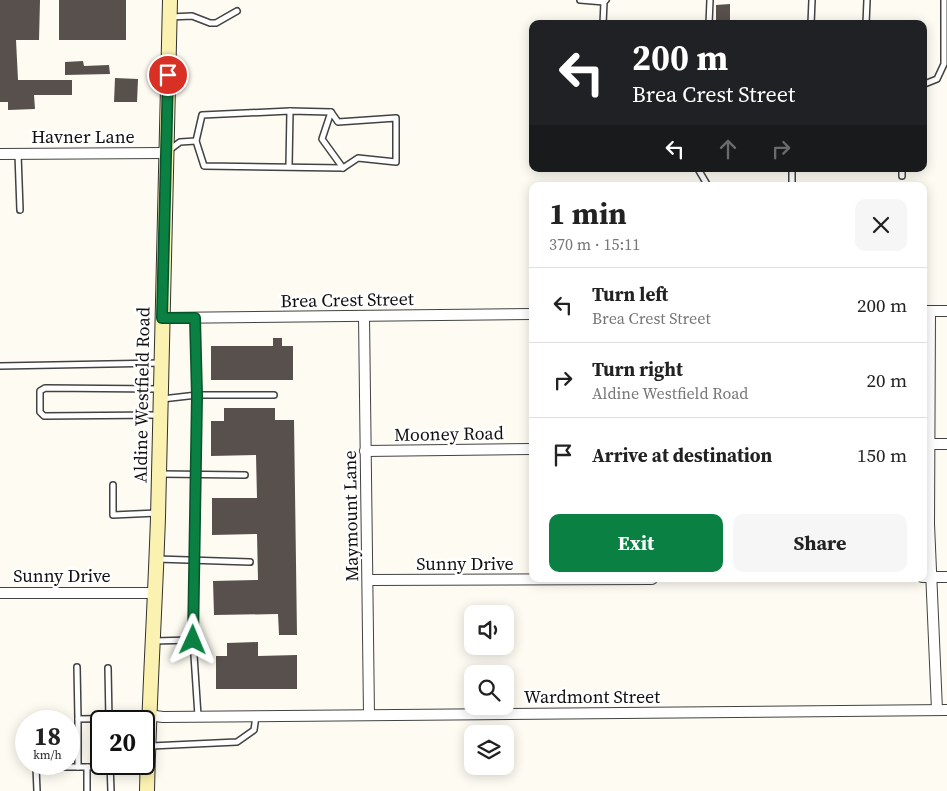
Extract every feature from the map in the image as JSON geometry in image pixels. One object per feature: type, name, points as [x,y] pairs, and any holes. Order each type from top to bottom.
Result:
[{"type":"main road","name":"Aldine Westfield Road","points":[[148,710],[158,513],[170,0]]},
{"type":"main road","name":"Aldine Westfield Road","points":[[147,775],[147,791]]},
{"type":"street","name":"Havner Lane","points":[[0,154],[165,153]]},
{"type":"street","points":[[927,311],[947,311]]},
{"type":"street","name":"Brea Crest Street","points":[[162,318],[529,314]]},
{"type":"street","name":"Maymount Lane","points":[[364,316],[369,715]]},
{"type":"street","points":[[927,444],[947,444]]},
{"type":"street","name":"Mooney Road","points":[[365,451],[529,449]]},
{"type":"street","points":[[927,471],[929,524],[927,577],[942,710]]},
{"type":"street","points":[[927,577],[947,577]]},
{"type":"street","name":"Sunny Drive","points":[[368,580],[529,579]]},
{"type":"street","name":"Sunny Drive","points":[[0,593],[155,592]]},
{"type":"street","name":"Wardmont Street","points":[[155,716],[942,710]]},
{"type":"lane","points":[[580,0],[605,1],[603,20]]},
{"type":"lane","points":[[709,20],[710,0]]},
{"type":"lane","points":[[811,20],[812,0]]},
{"type":"lane","points":[[866,20],[867,0]]},
{"type":"lane","points":[[927,83],[937,79],[944,64],[944,0]]},
{"type":"lane","points":[[170,17],[192,16],[210,23],[216,23],[237,11]]},
{"type":"lane","points":[[290,111],[331,112],[338,122],[396,118],[396,162],[358,158],[343,168],[204,166],[196,141],[202,115],[290,111]]},
{"type":"lane","points":[[289,166],[290,111]]},
{"type":"lane","points":[[331,112],[322,139],[343,168]]},
{"type":"lane","points":[[165,153],[180,142],[196,141]]},
{"type":"lane","points":[[18,154],[20,210]]},
{"type":"lane","points":[[195,318],[197,396],[193,640],[198,716]]},
{"type":"lane","points":[[0,366],[162,363]]},
{"type":"lane","points":[[160,415],[44,416],[40,412],[40,390],[46,388],[197,396],[274,395]]},
{"type":"lane","points":[[158,474],[245,475]]},
{"type":"lane","points":[[113,485],[113,515],[158,513]]},
{"type":"lane","points":[[156,559],[250,562]]},
{"type":"lane","points":[[153,641],[193,640]]},
{"type":"lane","points":[[77,667],[78,710]]},
{"type":"lane","points":[[108,668],[109,710]]},
{"type":"lane","points":[[155,746],[237,742],[254,730],[256,716]]},
{"type":"lane","points":[[80,766],[90,766]]},
{"type":"lane","points":[[87,766],[87,791]]},
{"type":"lane","points":[[36,775],[37,791]]},
{"type":"lane","points":[[110,775],[111,791]]},
{"type":"building","points":[[0,0],[40,0],[39,40],[16,40],[18,80],[72,80],[72,95],[34,95],[35,109],[8,110],[8,102],[0,102]]},
{"type":"building","points":[[59,0],[126,0],[126,40],[59,40]]},
{"type":"building","points":[[730,4],[730,20],[716,20],[716,5]]},
{"type":"building","points":[[83,61],[84,66],[109,65],[110,74],[65,75],[65,62]]},
{"type":"building","points":[[115,78],[138,79],[137,102],[114,102]]},
{"type":"building","points":[[273,338],[282,338],[282,346],[293,346],[293,380],[211,380],[211,346],[273,346]]},
{"type":"building","points":[[224,408],[275,408],[275,420],[294,420],[297,635],[279,635],[278,614],[214,615],[213,581],[258,580],[257,534],[212,535],[212,498],[257,498],[256,455],[211,456],[211,421],[224,421]]},
{"type":"building","points":[[258,642],[258,656],[297,655],[297,689],[216,689],[216,656],[227,656],[227,643]]},
{"type":"route","points":[[168,75],[162,318],[195,318],[197,396],[193,640]]}]
